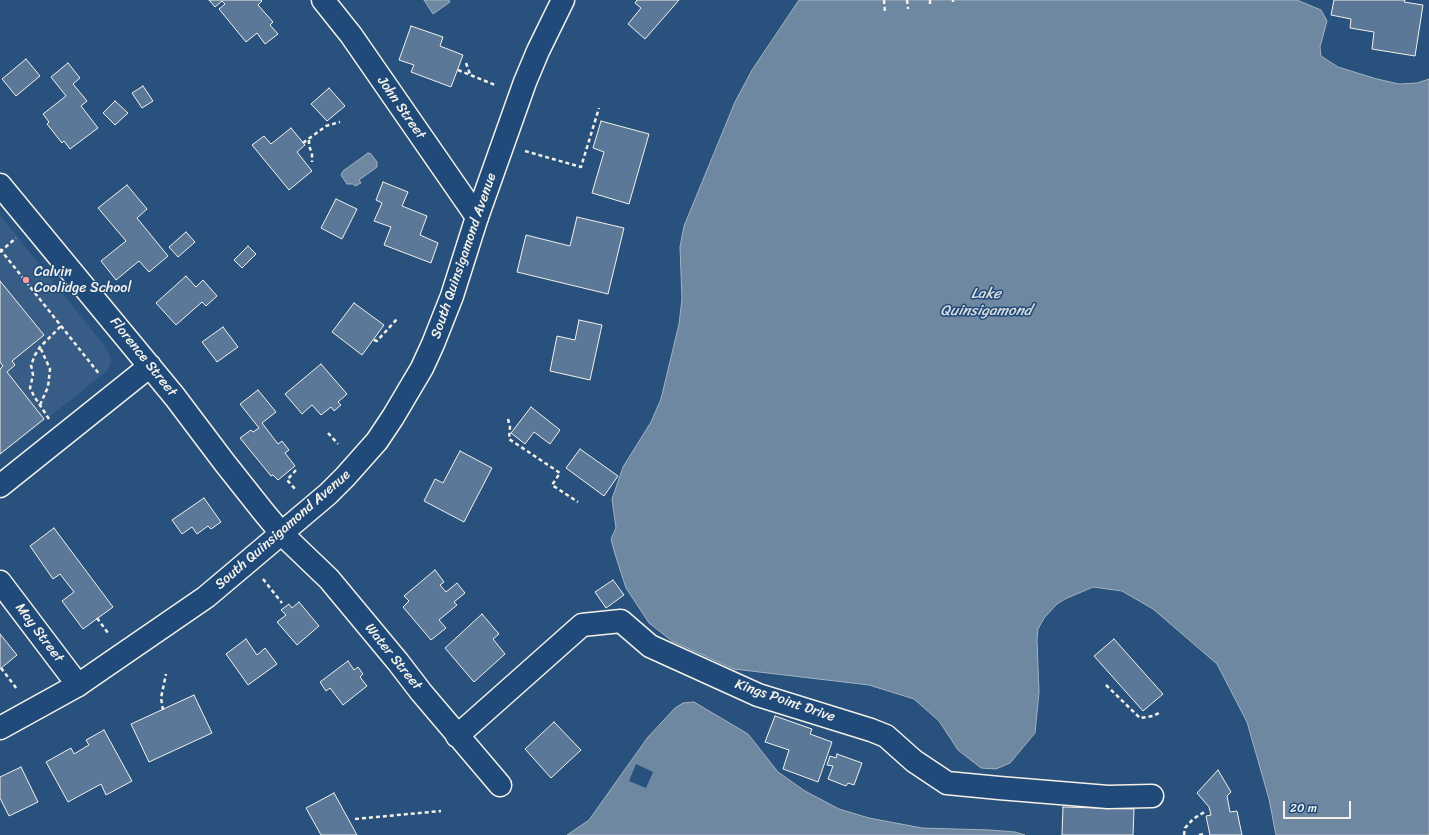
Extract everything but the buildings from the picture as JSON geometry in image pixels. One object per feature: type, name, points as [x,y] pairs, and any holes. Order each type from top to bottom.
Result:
[{"type":"street","name":"John Street","points":[[323,0],[351,35],[477,217]]},
{"type":"street","name":"South Quinsigamond Avenue","points":[[0,728],[78,685],[206,597],[328,494],[377,441],[393,418],[422,368],[433,344],[452,296],[477,217],[525,82],[538,51],[563,0]]},
{"type":"street","name":"Florence Street","points":[[0,185],[150,366],[281,533]]},
{"type":"street","points":[[0,486],[150,366]]},
{"type":"street","name":"Water Street","points":[[281,533],[329,579],[500,786]]},
{"type":"street","name":"May Street","points":[[0,582],[78,685]]},
{"type":"street","name":"Kings Point Drive","points":[[458,736],[582,625],[621,621],[650,646],[758,695],[886,736],[914,761],[947,783],[1108,797],[1152,796]]},
{"type":"path","points":[[884,0],[885,12]]},
{"type":"path","points":[[907,0],[908,9]]},
{"type":"path","points":[[930,0],[930,5]]},
{"type":"path","points":[[466,63],[470,75]]},
{"type":"path","points":[[458,70],[496,85]]},
{"type":"path","points":[[524,150],[581,167],[599,108]]},
{"type":"path","points":[[303,143],[326,126],[340,122]]},
{"type":"path","points":[[309,139],[312,162]]},
{"type":"path","points":[[0,249],[100,375]]},
{"type":"path","points":[[374,340],[377,341],[397,319]]},
{"type":"path","points":[[50,419],[30,388],[33,375],[32,365],[35,355],[40,347],[61,326]]},
{"type":"path","points":[[40,347],[50,369],[48,387],[40,405]]},
{"type":"path","points":[[508,419],[510,427],[509,439],[560,473],[552,485],[578,502]]},
{"type":"path","points":[[328,433],[338,444]]},
{"type":"path","points":[[296,470],[288,480],[296,490]]},
{"type":"path","points":[[260,575],[282,603]]},
{"type":"path","points":[[97,618],[108,634]]},
{"type":"path","points":[[1,668],[17,689]]},
{"type":"path","points":[[163,710],[161,698],[166,674]]},
{"type":"path","points":[[1106,685],[1140,718],[1153,716],[1161,712]]},
{"type":"path","points":[[1184,835],[1186,828],[1193,819],[1206,811]]},
{"type":"path","points":[[354,819],[442,812]]},
{"type":"path","points":[[1199,835],[1205,834]]},
{"type":"shaded area","name":"Calvin Coolidge School","points":[[0,215],[104,345],[110,355],[111,363],[107,371],[0,456]]},
{"type":"water","points":[[424,0],[449,0],[450,2],[433,14]]},
{"type":"water","name":"Lake Quinsigamond","points":[[799,0],[1297,0],[1321,10],[1327,21],[1320,47],[1321,56],[1338,67],[1399,84],[1417,83],[1429,79],[1429,835],[1276,835],[1269,799],[1247,722],[1217,664],[1153,609],[1122,591],[1093,587],[1057,604],[1044,618],[1038,629],[1037,640],[1039,692],[1035,733],[1010,763],[996,769],[981,768],[958,750],[939,721],[914,699],[869,685],[734,669],[672,641],[649,623],[626,588],[615,554],[611,539],[616,528],[612,499],[623,467],[651,422],[661,399],[679,324],[682,299],[680,247],[684,226],[735,102],[752,70]]},
{"type":"water","points":[[368,153],[371,154],[377,162],[377,167],[359,180],[361,183],[355,186],[353,184],[347,184],[341,175],[343,171]]},
{"type":"water","points":[[694,702],[748,734],[778,772],[805,791],[839,809],[869,818],[922,828],[990,830],[1015,832],[1025,835],[567,835],[589,820],[648,737],[675,708],[683,703]]},
{"type":"pier","points":[[636,764],[653,772],[646,788],[629,781]]},
{"type":"place","name":"Calvin Coolidge School","points":[[26,280]]}]
